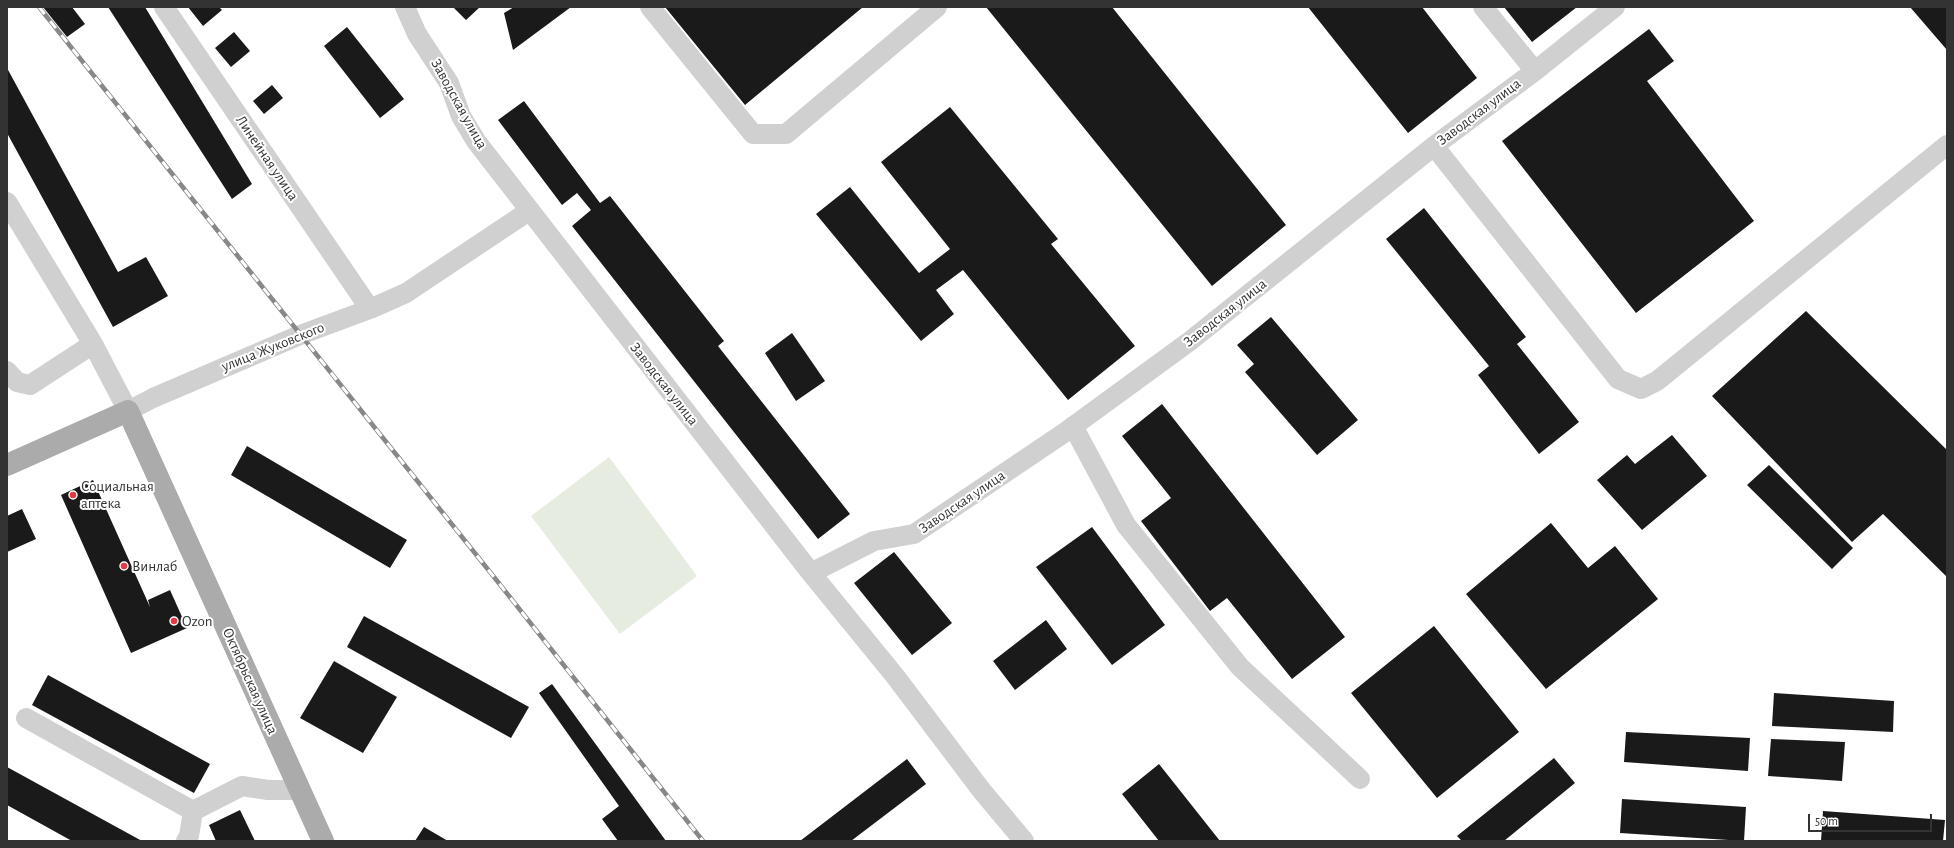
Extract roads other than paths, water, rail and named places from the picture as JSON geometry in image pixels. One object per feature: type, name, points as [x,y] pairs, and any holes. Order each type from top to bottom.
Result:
[{"type":"main road","name":"улица Жуковского","points":[[7,465],[128,411]]},
{"type":"main road","name":"Октябрьская улица","points":[[128,411],[323,841]]},
{"type":"street","name":"Линейная улица","points":[[164,7],[370,309]]},
{"type":"street","name":"Заводская улица","points":[[405,7],[417,34],[450,83],[461,116],[476,141],[811,573],[874,541],[914,534],[1073,426],[1190,341],[1434,146],[1535,71],[1615,7]]},
{"type":"street","points":[[650,7],[753,134],[786,134],[936,7]]},
{"type":"street","points":[[1483,7],[1535,71]]},
{"type":"street","points":[[1434,146],[1618,379],[1641,389],[1657,381],[1947,145]]},
{"type":"street","points":[[7,202],[93,344],[128,411]]},
{"type":"street","name":"улица Жуковского","points":[[128,411],[153,398],[300,335],[370,309],[406,293],[529,211]]},
{"type":"street","points":[[7,371],[17,382],[30,385],[93,344]]},
{"type":"street","points":[[1073,426],[1126,525],[1240,667],[1360,780]]},
{"type":"street","points":[[811,573],[895,676],[982,791],[1024,841]]},
{"type":"street","points":[[26,718],[194,811]]},
{"type":"street","points":[[194,811],[242,786],[268,790],[300,790]]},
{"type":"street","points":[[186,841],[189,836],[194,811]]},
{"type":"railway","points":[[39,7],[703,841]]},
{"type":"place","name":"Социальная аптека","points":[[73,495]]},
{"type":"place","name":"Винлаб","points":[[124,566]]},
{"type":"place","name":"Ozon","points":[[174,621]]}]
